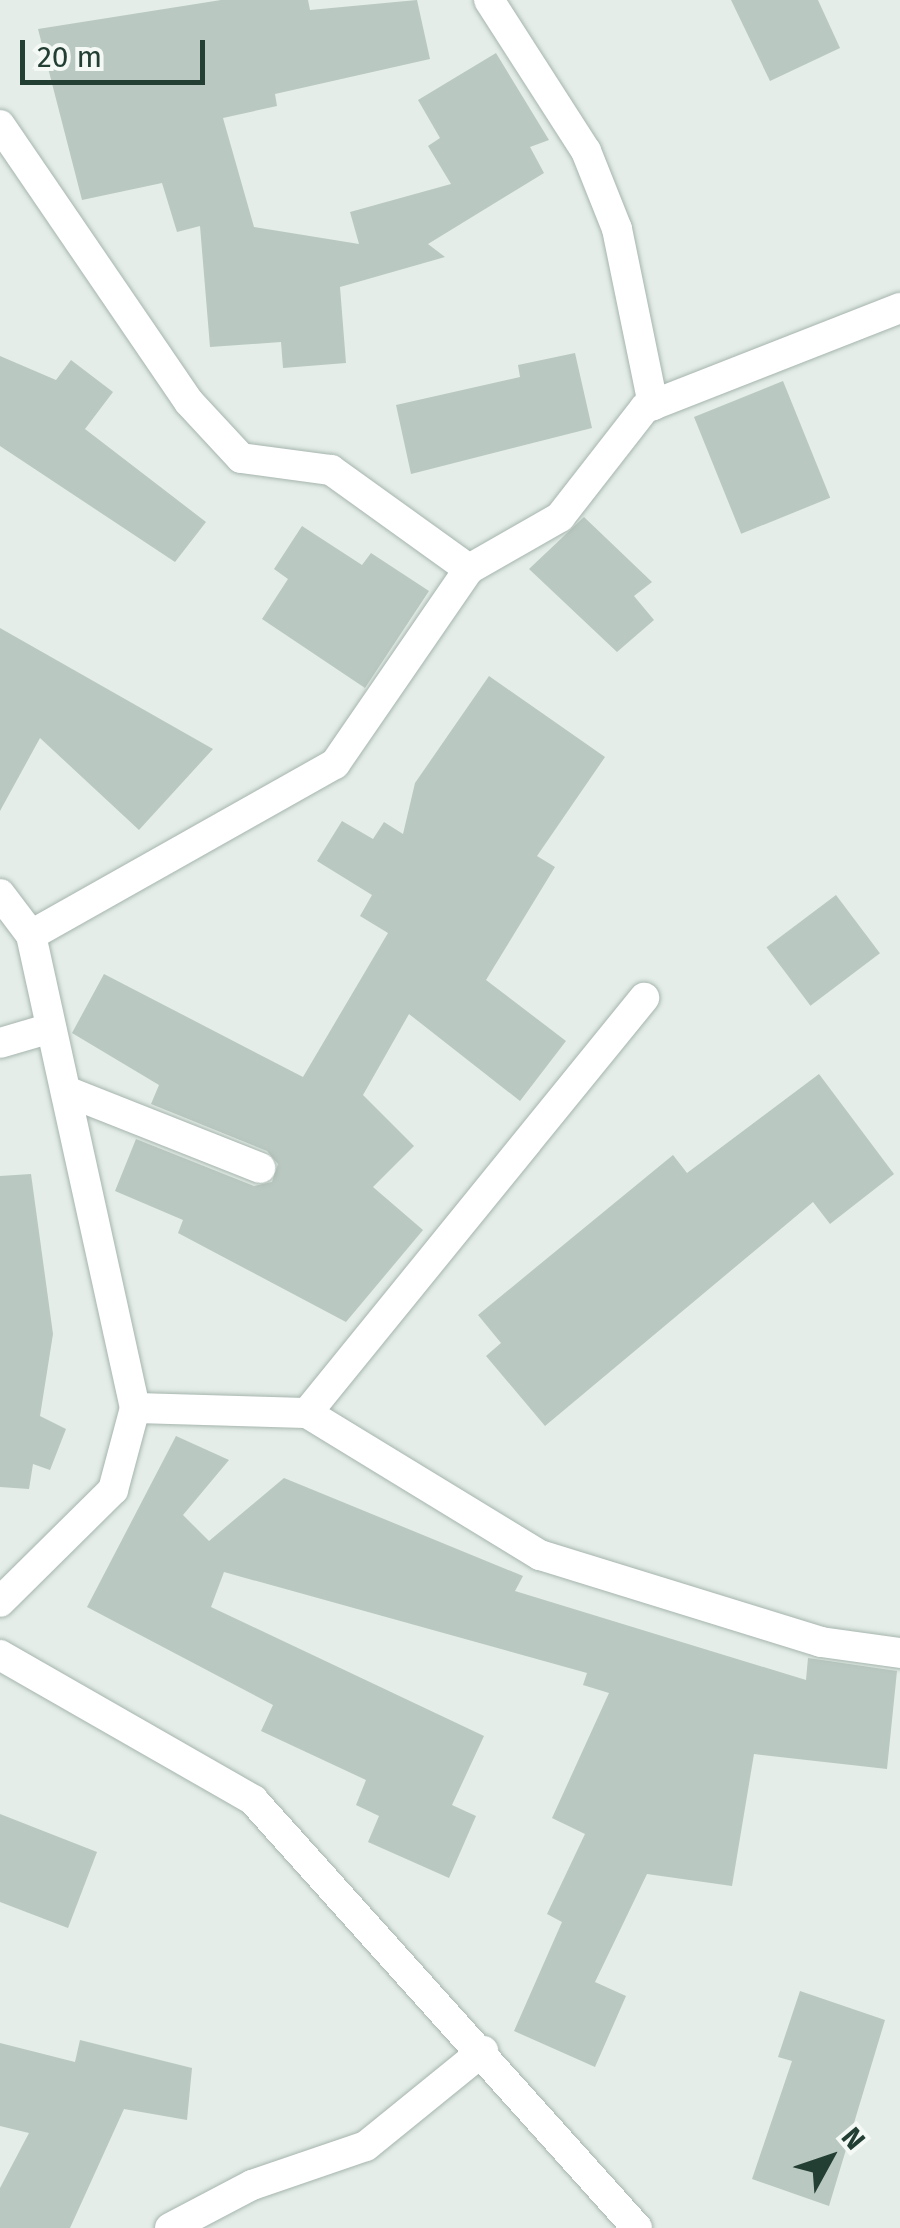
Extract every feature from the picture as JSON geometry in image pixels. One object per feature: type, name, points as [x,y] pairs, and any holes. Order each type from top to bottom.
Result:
[{"type":"street","points":[[490,0],[598,182],[617,228],[654,405]]},
{"type":"street","points":[[0,125],[189,402],[241,458],[331,470],[469,569]]},
{"type":"street","points":[[31,935],[335,764],[469,569],[560,517],[654,405],[900,308]]},
{"type":"street","points":[[0,894],[31,935],[136,1408],[113,1490],[0,1602]]},
{"type":"street","points":[[307,1414],[644,998]]},
{"type":"street","points":[[0,1042],[52,1028]]},
{"type":"street","points":[[66,1090],[260,1168]]},
{"type":"street","points":[[136,1408],[307,1414],[540,1555],[821,1642],[900,1653]]},
{"type":"street","points":[[0,1655],[253,1800],[484,2051],[637,2228]]},
{"type":"street","points":[[170,2228],[252,2185],[366,2146],[484,2051]]},
{"type":"building","points":[[221,0],[308,0],[310,10],[417,0],[430,59],[275,94],[277,106],[223,118],[254,227],[359,244],[350,212],[451,184],[428,146],[440,138],[418,100],[496,53],[549,140],[530,147],[544,173],[428,244],[445,257],[340,287],[346,363],[283,368],[281,342],[210,347],[200,226],[177,232],[162,183],[82,200],[38,29]]},
{"type":"building","points":[[731,0],[818,0],[840,48],[770,81]]},
{"type":"building","points":[[575,353],[592,428],[411,474],[396,405],[520,377],[518,365]]},
{"type":"building","points":[[0,356],[56,380],[71,360],[113,392],[85,429],[206,522],[175,562],[0,446]]},
{"type":"building","points":[[783,381],[830,498],[741,534],[694,417]]},
{"type":"building","points":[[584,517],[652,582],[634,596],[654,620],[617,652],[529,569]]},
{"type":"building","points":[[302,526],[362,565],[371,553],[429,591],[365,688],[262,619],[288,579],[274,569]]},
{"type":"building","points":[[0,628],[213,749],[139,830],[40,738],[0,811]]},
{"type":"building","points":[[489,676],[605,757],[537,856],[555,867],[486,980],[566,1041],[520,1101],[409,1014],[363,1095],[414,1146],[373,1187],[423,1230],[346,1322],[178,1233],[183,1220],[115,1191],[136,1139],[254,1186],[272,1182],[278,1164],[267,1151],[151,1104],[159,1085],[72,1033],[104,974],[303,1077],[388,933],[360,916],[372,895],[317,861],[342,821],[373,839],[384,822],[403,834],[415,783]]},
{"type":"building","points":[[836,895],[880,953],[810,1006],[767,947]]},
{"type":"building","points":[[819,1074],[894,1174],[830,1224],[813,1202],[545,1426],[486,1356],[501,1343],[478,1315],[673,1155],[687,1173]]},
{"type":"building","points":[[31,1174],[53,1334],[40,1416],[66,1429],[50,1470],[33,1464],[29,1489],[0,1487],[0,1176]]},
{"type":"building","points":[[176,1436],[229,1460],[183,1515],[209,1541],[284,1478],[523,1576],[515,1591],[806,1680],[808,1658],[897,1671],[887,1769],[754,1754],[732,1886],[647,1874],[595,1982],[626,1996],[595,2067],[514,2031],[562,1922],[547,1914],[585,1834],[552,1818],[609,1693],[583,1685],[587,1673],[224,1572],[211,1607],[484,1736],[452,1805],[476,1816],[449,1878],[368,1842],[379,1816],[356,1805],[366,1780],[261,1731],[273,1705],[87,1607]]},
{"type":"building","points":[[0,1814],[97,1852],[68,1928],[0,1902]]},
{"type":"building","points":[[800,1991],[885,2020],[829,2206],[752,2179],[792,2061],[778,2057]]},
{"type":"building","points":[[80,2040],[192,2068],[187,2120],[124,2109],[70,2228],[0,2228],[0,2188],[29,2133],[0,2126],[0,2043],[75,2062]]}]
